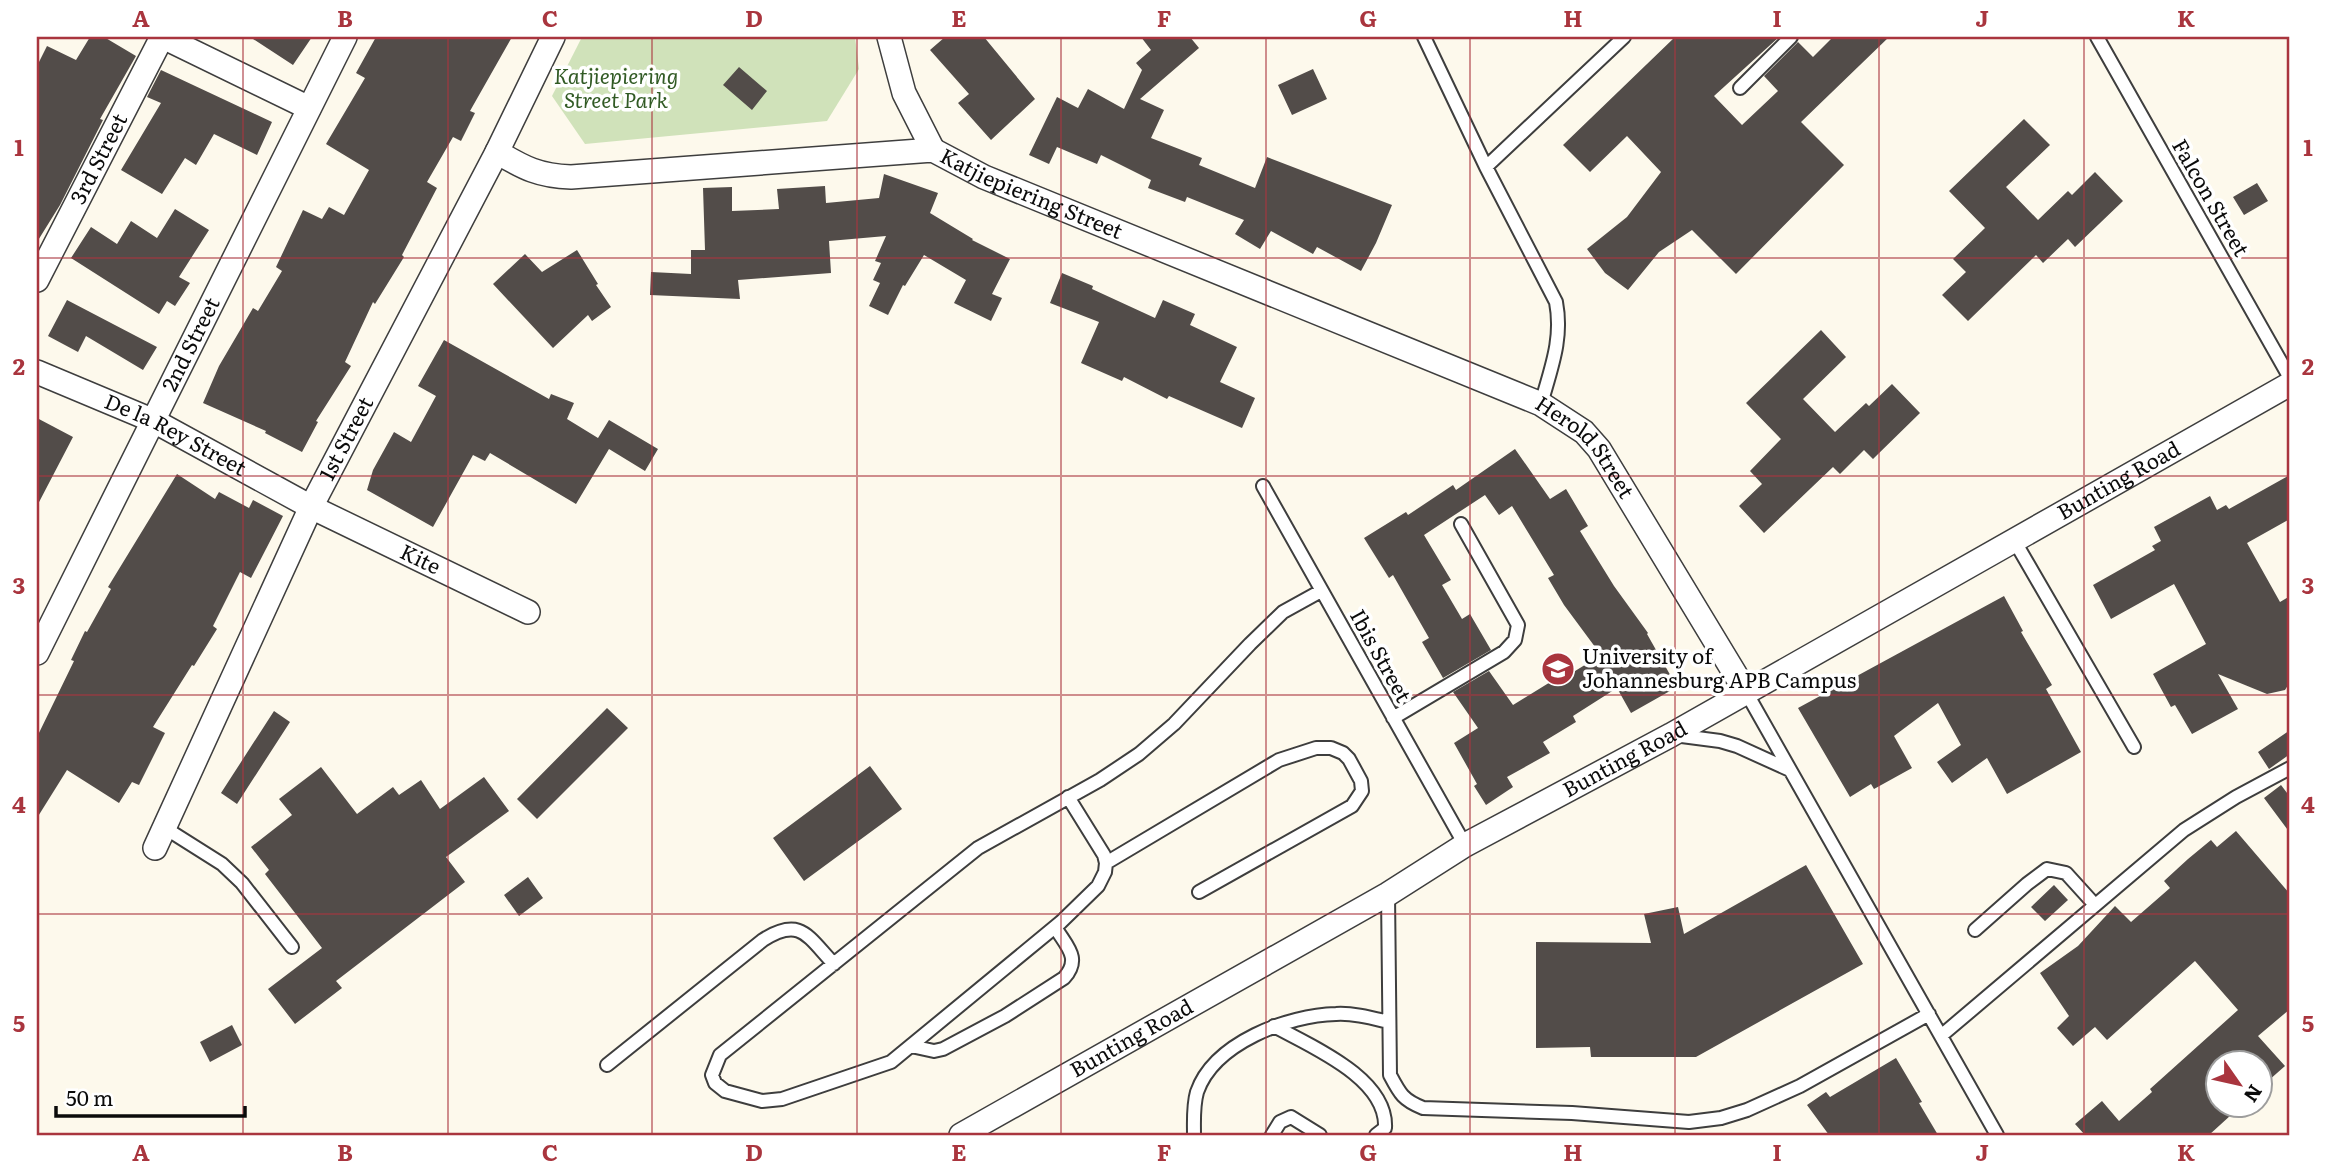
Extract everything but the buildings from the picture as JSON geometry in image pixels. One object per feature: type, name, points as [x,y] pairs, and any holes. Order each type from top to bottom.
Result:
[{"type":"street","points":[[162,37],[309,108]]},
{"type":"street","name":"3rd Street","points":[[37,280],[162,37]]},
{"type":"street","name":"2nd Street","points":[[37,653],[345,37]]},
{"type":"street","name":"1st Street","points":[[160,838],[311,507],[497,152],[553,37]]},
{"type":"street","points":[[889,37],[904,93],[933,150]]},
{"type":"street","name":"Katjiepiering Street","points":[[497,152],[528,170],[571,177],[933,150],[984,177],[1541,404]]},
{"type":"street","name":"De la Rey Street","points":[[37,372],[153,421],[311,507]]},
{"type":"street","name":"Bunting Road","points":[[959,1135],[1388,894],[1465,845],[1671,735],[2290,384]]},
{"type":"street","name":"Herold Street","points":[[1541,404],[1584,432],[1599,449],[1746,692]]},
{"type":"street","name":"Kite","points":[[311,507],[528,612]]},
{"type":"lane","name":"Herold Street","points":[[1424,37],[1486,167],[1556,302],[1560,323],[1557,348],[1541,404]]},
{"type":"lane","points":[[1486,167],[1624,37]]},
{"type":"lane","points":[[1740,88],[1790,37]]},
{"type":"lane","name":"Falcon Street","points":[[2097,37],[2290,377]]},
{"type":"lane","name":"Ibis Street","points":[[1263,486],[1465,845]]},
{"type":"lane","points":[[1393,718],[1504,652],[1515,640],[1518,625],[1461,524]]},
{"type":"lane","points":[[2014,540],[2134,747]]},
{"type":"lane","points":[[1068,797],[1106,863],[1098,886],[1055,927],[911,1046],[891,1062],[782,1099],[762,1101],[725,1091],[715,1083],[712,1075],[720,1055],[978,848],[1068,797],[1100,780],[1139,754],[1174,724],[1283,612],[1321,591]]},
{"type":"lane","points":[[1746,692],[1997,1135]]},
{"type":"lane","points":[[1671,735],[1720,741],[1737,746],[1790,770]]},
{"type":"lane","points":[[1106,863],[1279,760],[1315,748],[1331,748],[1343,752],[1361,781],[1362,791],[1352,806],[1199,892]]},
{"type":"lane","points":[[1942,1035],[2184,830],[2285,770],[2290,785]]},
{"type":"lane","points":[[160,838],[222,863],[242,883],[292,947]]},
{"type":"lane","points":[[1975,930],[2047,869],[2066,873],[2095,905]]},
{"type":"lane","points":[[1388,894],[1390,1075],[1407,1102],[1423,1108],[1572,1113],[1689,1122],[1721,1118],[1747,1110],[1800,1086],[1929,1014]]},
{"type":"lane","points":[[911,1046],[934,1051],[943,1049],[1005,1016],[1064,978],[1072,969],[1073,957],[1055,927]]},
{"type":"lane","points":[[607,1065],[779,930],[794,928],[804,933],[834,964]]},
{"type":"lane","points":[[1194,1135],[1197,1093],[1204,1078],[1217,1062],[1233,1049],[1273,1026],[1315,1015],[1339,1014],[1389,1022]]},
{"type":"lane","points":[[1273,1026],[1339,1062],[1371,1090],[1386,1119],[1385,1128],[1376,1135]]},
{"type":"lane","points":[[1272,1135],[1280,1122],[1291,1117],[1320,1135]]},
{"type":"green space","name":"Katjiepiering Street Park","points":[[582,37],[855,37],[859,69],[827,121],[585,144],[552,96]]},
{"type":"place","name":"University of Johannesburg APB Campus","points":[[1558,669]]}]
